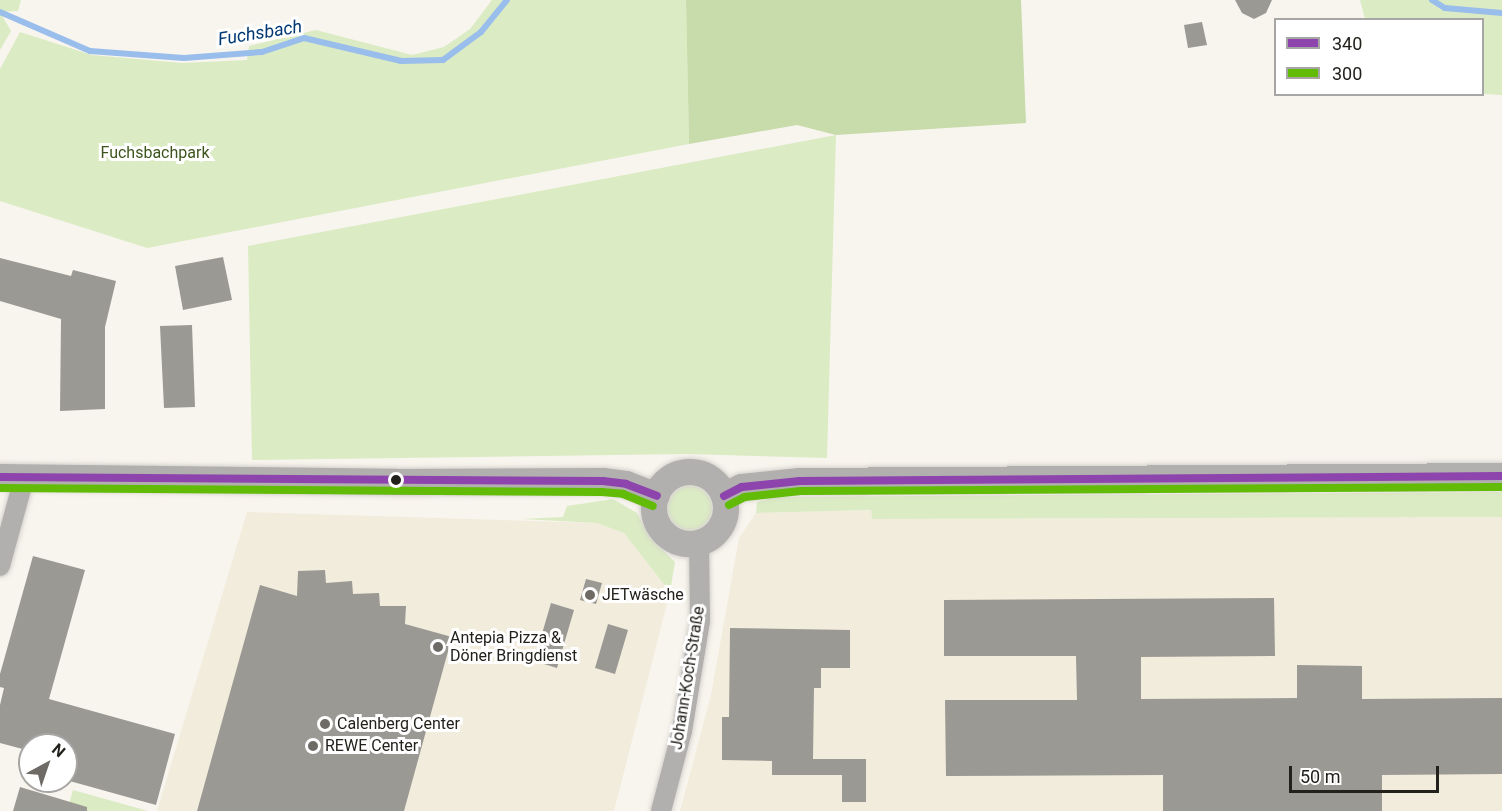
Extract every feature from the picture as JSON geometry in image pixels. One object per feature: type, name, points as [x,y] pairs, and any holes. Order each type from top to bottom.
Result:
[{"type":"street","points":[[690,472],[711,479],[724,496],[726,511],[722,525],[712,537],[699,543],[684,544],[663,532],[656,519],[657,496],[670,479],[690,472]]},
{"type":"street","points":[[724,496],[742,487],[800,481],[1502,476]]},
{"type":"street","points":[[0,566],[12,477],[603,481],[626,484],[657,496]]},
{"type":"street","name":"Johann-Koch-Straße","points":[[661,811],[682,731],[700,621],[699,543]]},
{"type":"shaded area","points":[[871,510],[872,519],[1502,517],[1502,811],[680,811],[711,695],[739,538],[756,513]]},
{"type":"shaded area","points":[[247,512],[597,523],[624,533],[670,592],[614,811],[157,811]]},
{"type":"green space","points":[[0,0],[21,0],[18,11],[0,12]]},
{"type":"green space","name":"Fuchsbachpark","points":[[492,0],[686,0],[689,144],[147,248],[0,201],[0,69],[20,32],[92,55],[182,63],[247,60],[249,46],[316,30],[412,55],[444,47],[470,29]]},
{"type":"green space","points":[[686,0],[1021,0],[1026,123],[836,135],[797,125],[689,144]]},
{"type":"green space","points":[[1360,0],[1502,0],[1502,95],[1484,94],[1484,18],[1365,18]]},
{"type":"green space","points":[[0,12],[11,31],[0,50]]},
{"type":"green space","points":[[836,135],[827,458],[687,454],[252,460],[248,246]]},
{"type":"green space","points":[[690,486],[706,492],[712,508],[706,524],[690,530],[674,524],[668,508],[674,492]]},
{"type":"green space","points":[[1502,492],[1502,517],[872,519],[871,510],[756,513],[757,502],[775,497]]},
{"type":"green space","points":[[613,499],[637,513],[650,538],[675,562],[670,592],[624,533],[597,523],[521,519],[563,517],[567,506]]},
{"type":"green space","points":[[78,791],[148,811],[67,811],[72,793]]},
{"type":"building","points":[[1235,0],[1272,0],[1266,13],[1254,19],[1242,13]]},
{"type":"building","points":[[1202,22],[1207,45],[1188,48],[1184,25]]},
{"type":"building","points":[[223,257],[232,300],[183,310],[175,266]]},
{"type":"building","points":[[0,258],[71,276],[73,270],[116,281],[105,327],[105,409],[60,411],[61,319],[0,301]]},
{"type":"building","points":[[192,325],[195,407],[164,408],[160,326]]},
{"type":"building","points":[[33,556],[85,570],[49,699],[175,734],[156,805],[78,783],[78,733],[18,733],[18,748],[0,743],[0,705],[4,688],[0,687],[0,674]]},
{"type":"building","name":"Calenberg Center","points":[[325,570],[326,583],[352,581],[353,594],[379,593],[380,606],[406,606],[405,624],[452,637],[404,811],[197,811],[260,585],[297,596],[298,571]]},
{"type":"building","name":"JETwäsche","points":[[586,579],[602,583],[596,604],[580,600]]},
{"type":"building","points":[[1274,598],[1275,656],[1141,657],[1141,699],[1297,698],[1297,665],[1362,666],[1362,699],[1502,698],[1502,774],[1382,775],[1382,811],[1163,811],[1163,775],[946,776],[945,700],[1077,700],[1076,656],[944,656],[944,600]]},
{"type":"building","points":[[551,603],[574,610],[557,668],[534,661]]},
{"type":"building","points":[[608,624],[628,630],[615,674],[595,668]]},
{"type":"building","points":[[730,628],[850,630],[850,668],[821,668],[821,688],[814,688],[813,759],[866,759],[866,802],[842,802],[842,775],[772,775],[772,761],[722,760],[722,717],[729,717]]},
{"type":"building","points":[[18,793],[40,793],[87,807],[87,811],[13,811]]},
{"type":"waterway","name":"Fuchsbach","points":[[0,12],[90,51],[184,58],[262,52],[304,38],[401,61],[443,60],[481,32],[507,0]]},
{"type":"waterway","name":"Fuchsbach","points":[[1432,0],[1445,8],[1502,13]]},
{"type":"transit line","name":"340","points":[[724,496],[742,487],[800,481],[1502,476]]},
{"type":"transit line","name":"340","points":[[0,477],[603,481],[626,484],[657,496]]},
{"type":"transit line","name":"300","points":[[729,505],[745,497],[801,491],[1502,487]]},
{"type":"transit line","name":"300","points":[[0,488],[602,492],[623,494],[653,506]]},
{"type":"place","name":"JETwäsche","points":[[590,595]]},
{"type":"place","name":"Antepia Pizza & Döner Bringdienst","points":[[438,647]]},
{"type":"place","name":"Calenberg Center","points":[[325,724]]},
{"type":"place","name":"REWE Center","points":[[313,746]]}]
